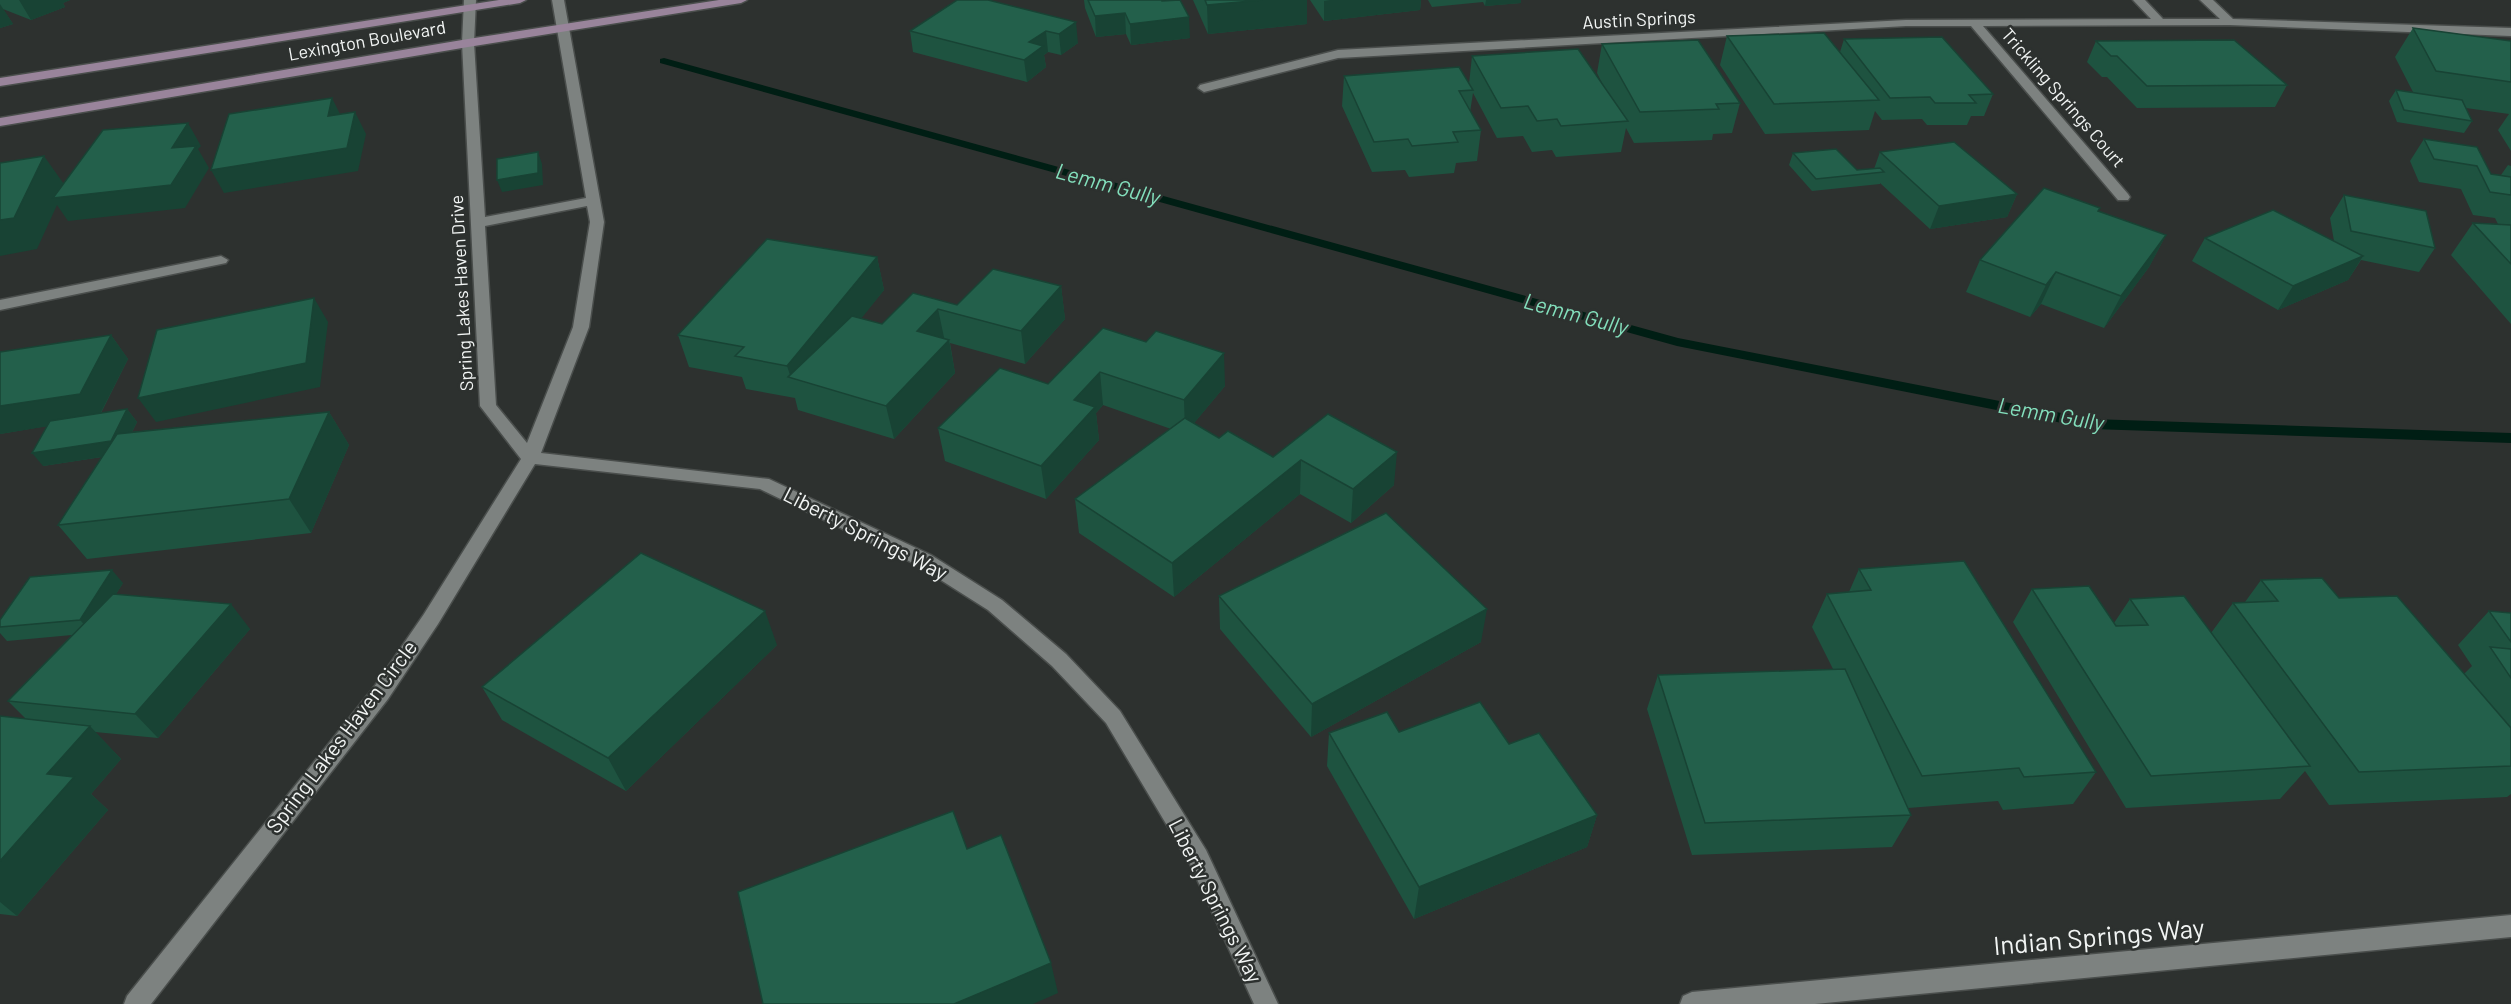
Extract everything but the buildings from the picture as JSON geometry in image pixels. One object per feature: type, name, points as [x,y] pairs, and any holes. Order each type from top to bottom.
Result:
[{"type":"main road","name":"Lexington Boulevard","points":[[0,82],[471,3],[520,0]]},
{"type":"main road","name":"Lexington Boulevard","points":[[0,122],[468,43],[741,0]]},
{"type":"street","points":[[530,458],[581,327],[597,222],[558,0]]},
{"type":"street","points":[[2139,0],[2160,22]]},
{"type":"street","points":[[2206,0],[2230,22]]},
{"type":"street","name":"Spring Lakes Haven Drive","points":[[471,3],[468,43],[488,406],[530,458]]},
{"type":"street","name":"Austin Springs","points":[[1204,88],[1338,54],[1906,23],[2230,22],[2511,32]]},
{"type":"street","name":"Trickling Springs Court","points":[[1974,23],[2123,197]]},
{"type":"street","points":[[477,223],[592,201]]},
{"type":"street","points":[[0,305],[220,260]]},
{"type":"street","name":"Spring Lakes Haven Circle","points":[[136,1004],[381,693],[530,458]]},
{"type":"street","name":"Liberty Springs Way","points":[[530,458],[763,483],[924,560],[995,605],[1059,660],[1113,717],[1198,857],[1266,1004]]},
{"type":"street","name":"Indian Springs Way","points":[[1692,1004],[2511,926]]},
{"type":"waterway","name":"Lemm Gully","points":[[664,61],[1677,342],[2092,424],[2511,438]]}]
